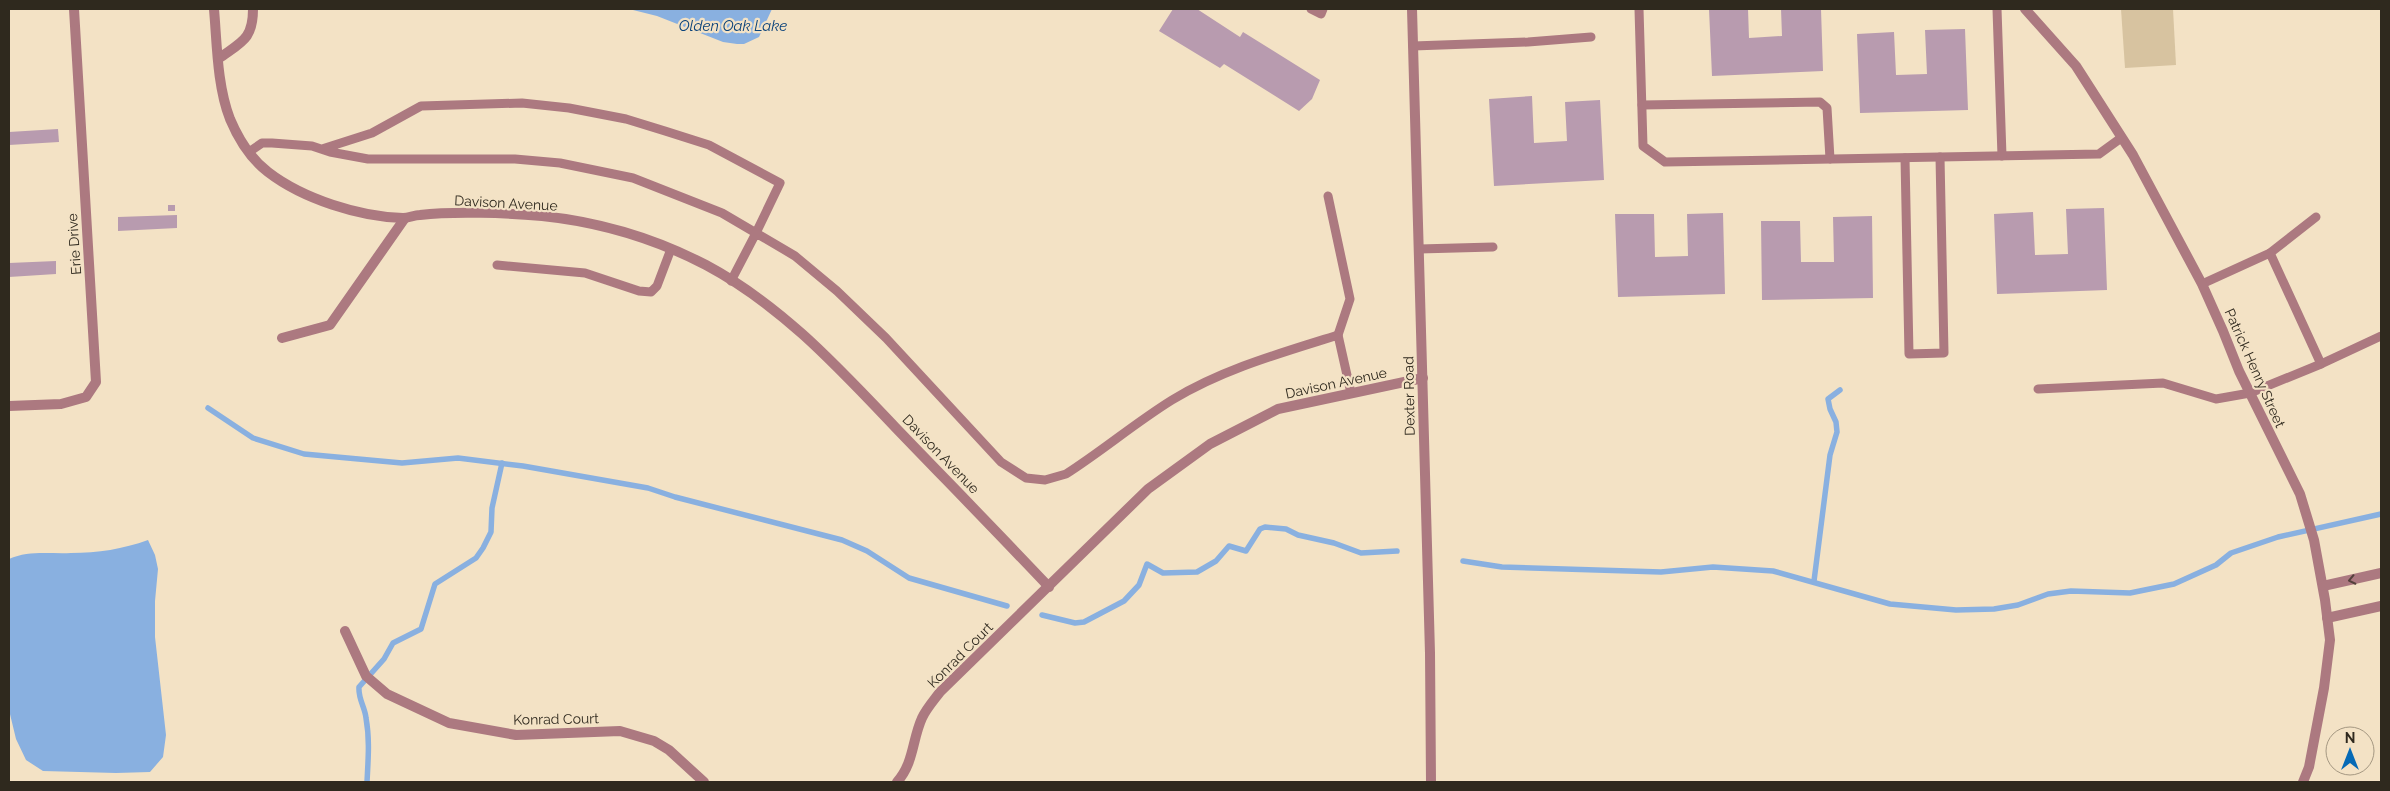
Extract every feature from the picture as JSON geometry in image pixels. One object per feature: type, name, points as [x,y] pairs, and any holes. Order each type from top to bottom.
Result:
[{"type":"street","name":"Erie Drive","points":[[9,406],[61,404],[86,397],[96,382],[74,9]]},
{"type":"street","name":"Davison Avenue","points":[[214,9],[218,60],[229,117],[244,146],[267,172],[299,190],[341,208],[405,218],[419,215],[490,214],[541,216],[593,224],[652,239],[707,266],[756,296],[814,343],[1050,587],[1148,489],[1210,444],[1278,409],[1423,378]]},
{"type":"street","points":[[218,60],[248,37],[253,24],[253,9]]},
{"type":"street","name":"Dexter Road","points":[[1412,9],[1430,653],[1431,782]]},
{"type":"street","name":"Patrick Henry Street","points":[[2025,9],[2076,66],[2122,138],[2202,284],[2250,393],[2300,494],[2314,540],[2323,586],[2330,640],[2324,688],[2309,767],[2303,782]]},
{"type":"street","points":[[282,338],[330,325],[405,218]]},
{"type":"street","points":[[2323,586],[2381,573]]},
{"type":"street","name":"Konrad Court","points":[[897,782],[906,769],[912,755],[922,718],[940,692],[1050,587]]},
{"type":"street","points":[[2327,618],[2381,606]]},
{"type":"street","name":"Konrad Court","points":[[345,631],[366,676],[387,694],[449,723],[516,735],[620,731],[654,742],[669,750],[704,782]]},
{"type":"lane","points":[[1311,9],[1322,14],[1323,9]]},
{"type":"lane","points":[[1639,9],[1643,146],[1665,162],[2098,154],[2122,138]]},
{"type":"lane","points":[[1998,9],[2002,156]]},
{"type":"lane","points":[[1413,46],[1528,42],[1591,37]]},
{"type":"lane","points":[[1642,105],[1820,102],[1828,108],[1830,159]]},
{"type":"lane","points":[[322,150],[372,134],[421,106],[522,103],[569,108],[626,119],[709,145],[780,183],[731,281]]},
{"type":"lane","points":[[250,152],[262,143],[312,146],[322,150],[368,159],[515,159],[587,168],[633,178],[722,213],[795,256],[836,291],[886,338],[1001,462],[1026,478],[1045,480],[1066,474],[1172,400],[1207,381],[1240,366],[1338,335]]},
{"type":"lane","points":[[1904,158],[1909,354],[1944,352],[1940,157]]},
{"type":"lane","points":[[1328,196],[1350,299],[1338,335],[1351,393]]},
{"type":"lane","points":[[2202,284],[2270,253],[2316,217]]},
{"type":"lane","points":[[1419,249],[1493,247]]},
{"type":"lane","points":[[497,265],[585,273],[639,291],[651,292],[657,286],[671,249]]},
{"type":"lane","points":[[2270,253],[2321,364]]},
{"type":"lane","points":[[2038,389],[2163,383],[2216,399],[2250,393],[2380,339]]},
{"type":"shaded area","points":[[2121,9],[2173,9],[2176,65],[2125,68]]},
{"type":"water","name":"Olden Oak Lake","points":[[629,9],[772,9],[759,37],[744,44],[737,44],[723,42],[657,16]]},
{"type":"water","points":[[148,540],[155,555],[158,569],[155,601],[155,637],[166,735],[163,757],[150,772],[43,771],[26,760],[16,739],[9,710],[9,559],[32,553],[101,551],[129,546]]},
{"type":"building","points":[[1173,9],[1197,9],[1240,37],[1243,32],[1320,80],[1312,99],[1299,111],[1224,64],[1220,68],[1159,31]]},
{"type":"building","points":[[1709,9],[1748,9],[1749,38],[1782,36],[1781,9],[1821,9],[1823,71],[1712,76]]},
{"type":"building","points":[[1965,29],[1968,110],[1860,113],[1857,34],[1894,32],[1896,75],[1927,74],[1925,30]]},
{"type":"building","points":[[1532,96],[1534,143],[1567,141],[1565,102],[1600,100],[1604,180],[1494,186],[1489,99]]},
{"type":"building","points":[[58,129],[59,142],[9,145],[9,132]]},
{"type":"building","points":[[168,205],[175,205],[175,211],[168,211]]},
{"type":"building","points":[[2104,208],[2107,290],[1997,294],[1994,214],[2033,212],[2035,255],[2068,254],[2066,209]]},
{"type":"building","points":[[1723,213],[1725,294],[1618,297],[1615,214],[1654,214],[1655,257],[1688,256],[1687,214]]},
{"type":"building","points":[[177,215],[177,228],[118,231],[118,217]]},
{"type":"building","points":[[1872,216],[1873,298],[1762,300],[1761,221],[1800,221],[1801,262],[1834,262],[1833,217]]},
{"type":"building","points":[[56,261],[56,274],[9,277],[9,263]]},
{"type":"waterway","points":[[1814,581],[1830,455],[1837,432],[1836,422],[1828,399],[1840,390]]},
{"type":"waterway","points":[[208,408],[253,438],[304,454],[402,463],[458,458],[523,466],[648,488],[675,497],[842,540],[867,551],[909,578],[1007,606]]},
{"type":"waterway","points":[[367,782],[368,734],[359,687],[384,659],[393,643],[421,629],[435,584],[476,558],[483,548],[491,532],[492,508],[502,463]]},
{"type":"waterway","points":[[1463,561],[1502,567],[1661,572],[1713,567],[1773,571],[1890,604],[1956,610],[1994,609],[2018,605],[2048,594],[2071,591],[2130,593],[2174,584],[2216,565],[2231,553],[2278,537],[2381,514]]},
{"type":"waterway","points":[[1042,615],[1075,623],[1084,622],[1124,601],[1139,585],[1147,564],[1163,573],[1197,572],[1216,561],[1229,546],[1246,551],[1260,529],[1265,527],[1286,529],[1298,535],[1334,543],[1361,553],[1397,551]]}]
